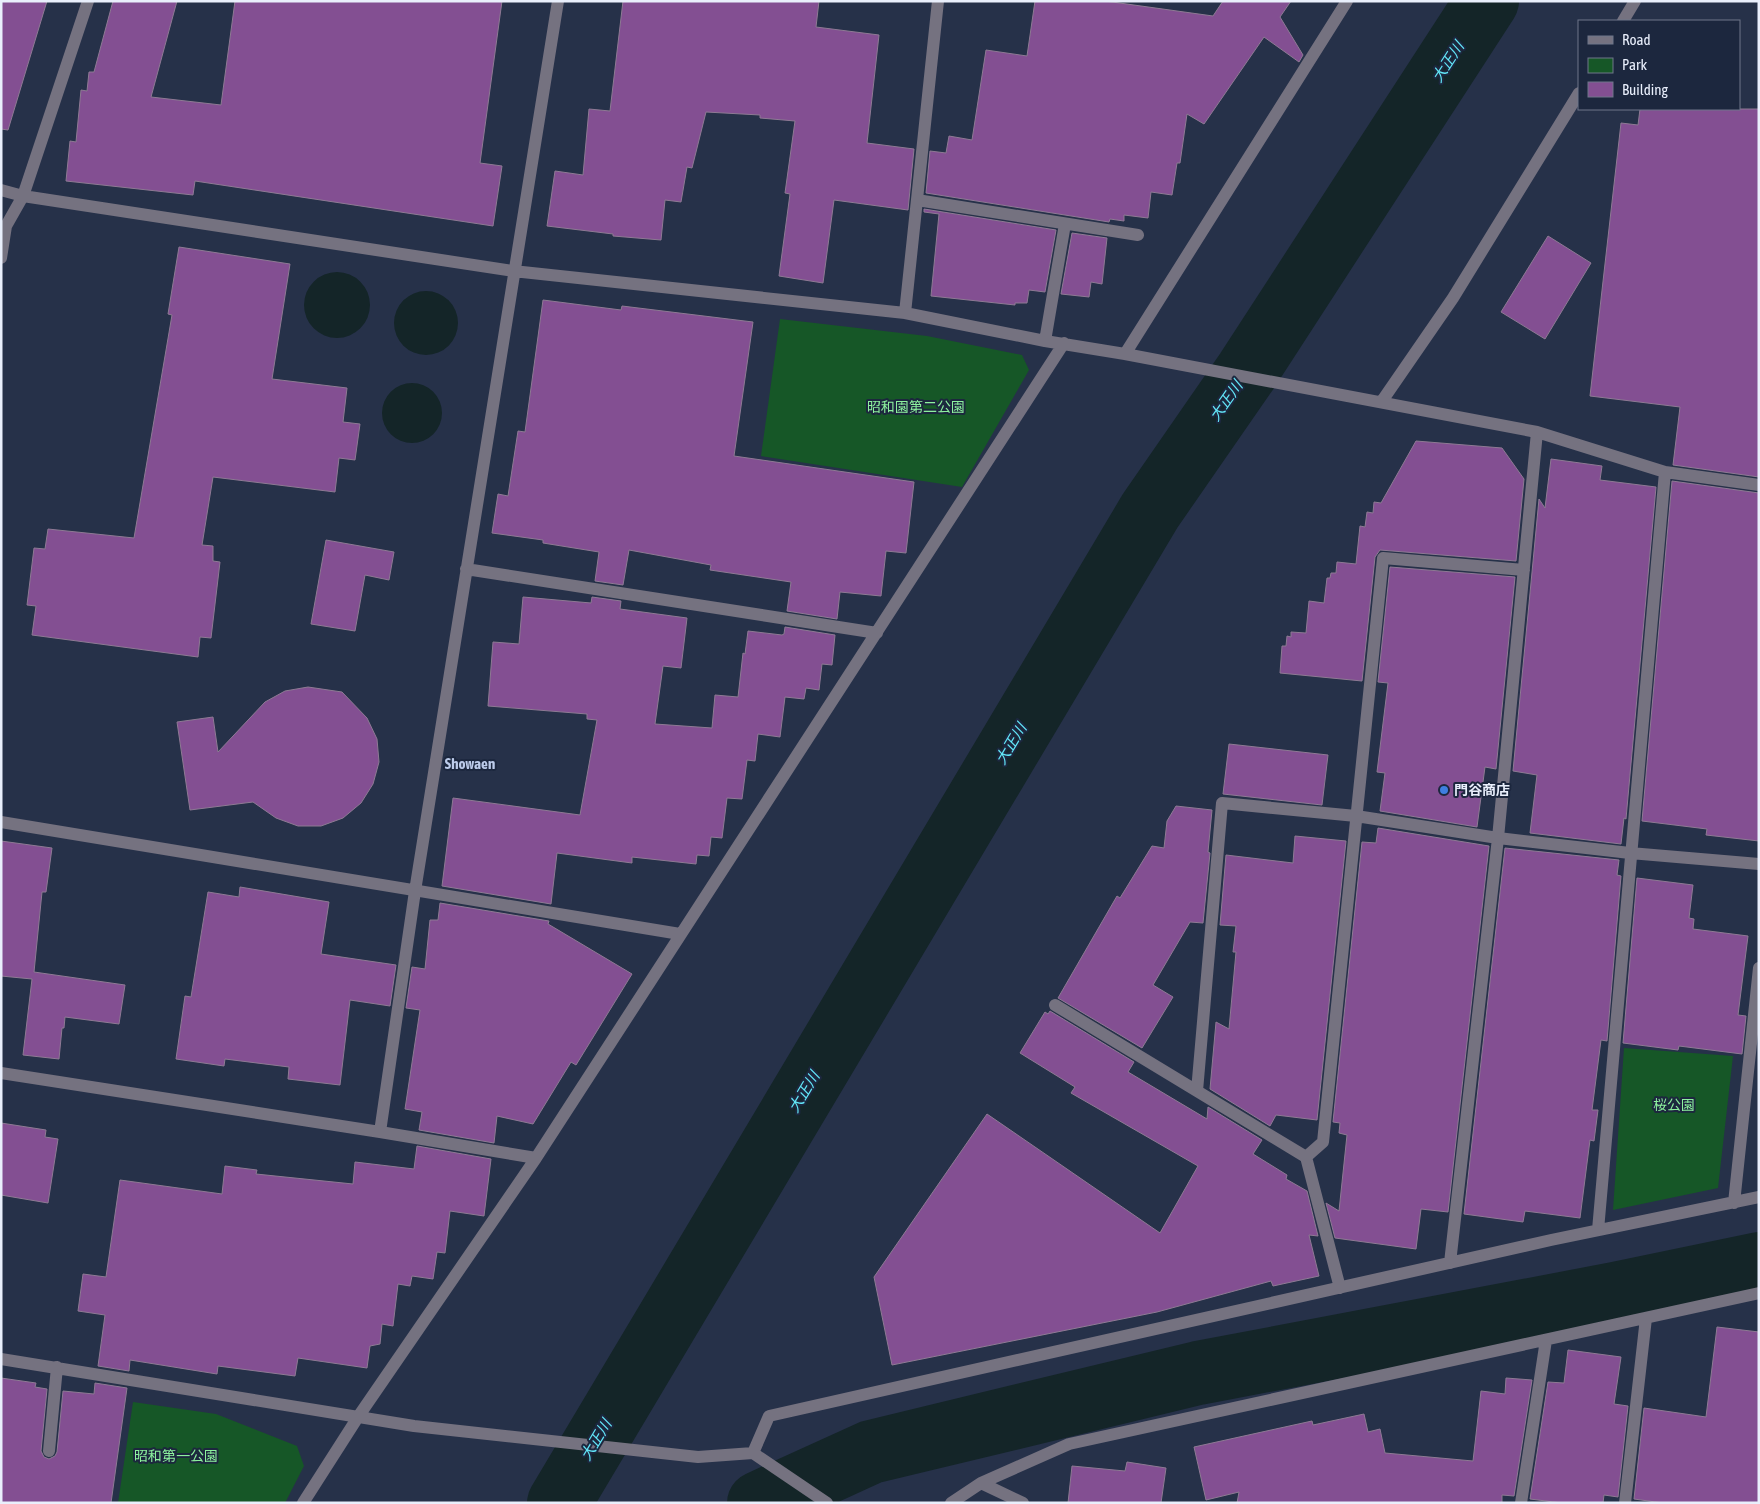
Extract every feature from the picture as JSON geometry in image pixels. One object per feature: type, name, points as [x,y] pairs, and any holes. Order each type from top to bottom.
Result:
[{"type":"street","points":[[1,258],[6,226],[23,196],[88,1]]},
{"type":"street","points":[[380,1132],[415,891],[558,1]]},
{"type":"street","points":[[905,313],[938,1]]},
{"type":"street","points":[[1129,355],[1347,1]]},
{"type":"street","points":[[1624,20],[1635,1]]},
{"type":"street","points":[[1382,402],[1453,298],[1578,95]]},
{"type":"street","points":[[1,190],[23,196],[514,271],[905,313],[1045,341],[1362,398],[1537,432],[1665,472],[1759,485]]},
{"type":"street","points":[[917,200],[1138,236]]},
{"type":"street","points":[[1045,341],[1065,224]]},
{"type":"street","points":[[303,1503],[358,1417],[536,1158],[1064,343]]},
{"type":"street","points":[[1450,1263],[1498,838],[1537,432]]},
{"type":"street","points":[[1598,1230],[1665,472]]},
{"type":"street","points":[[1306,1157],[1323,1142],[1383,558],[1524,570]]},
{"type":"street","points":[[466,569],[877,633]]},
{"type":"street","points":[[1197,1091],[1222,803],[1356,816],[1498,838],[1630,853],[1759,864]]},
{"type":"street","points":[[1,822],[680,934]]},
{"type":"street","points":[[1734,1203],[1759,968]]},
{"type":"street","points":[[1055,1004],[1306,1157],[1340,1288]]},
{"type":"street","points":[[1,1073],[536,1158]]},
{"type":"street","points":[[753,1454],[770,1416],[1598,1230],[1759,1197]]},
{"type":"street","points":[[951,1503],[981,1483],[1069,1444],[1759,1293]]},
{"type":"street","points":[[1625,1503],[1646,1318]]},
{"type":"street","points":[[1521,1503],[1546,1340]]},
{"type":"street","points":[[1,1359],[414,1426],[698,1457],[753,1454],[827,1503]]},
{"type":"street","points":[[49,1451],[58,1367]]},
{"type":"street","points":[[981,1483],[1023,1503]]},
{"type":"green space","name":"昭和園第二公園","points":[[780,319],[927,336],[1022,355],[1029,370],[962,487],[761,456]]},
{"type":"green space","name":"桜公園","points":[[1624,1048],[1733,1056],[1718,1188],[1613,1210]]},
{"type":"green space","name":"昭和第一公園","points":[[133,1402],[216,1414],[297,1446],[304,1466],[285,1503],[118,1503]]},
{"type":"shaded area","points":[[337,272],[349,275],[360,282],[367,293],[370,305],[367,317],[360,328],[349,335],[337,338],[325,335],[314,328],[307,317],[304,305],[307,293],[314,282],[325,275]]},
{"type":"shaded area","points":[[420,291],[432,291],[449,300],[456,311],[458,323],[456,335],[449,346],[432,355],[420,355],[408,350],[399,341],[394,329],[394,317],[399,305],[408,296]]},
{"type":"shaded area","points":[[406,383],[418,383],[434,391],[440,401],[442,413],[440,425],[434,435],[418,443],[406,443],[390,435],[382,419],[382,407],[390,391]]},
{"type":"building","points":[[1,1],[47,1],[8,130],[1,129]]},
{"type":"building","points":[[113,1],[177,1],[151,97],[221,105],[235,1],[502,1],[480,163],[502,166],[493,226],[195,181],[193,195],[66,181],[70,141],[76,142],[81,90],[87,91],[89,72],[94,72]]},
{"type":"building","points":[[623,1],[819,1],[816,27],[879,35],[867,143],[914,149],[908,210],[834,200],[823,283],[779,276],[790,194],[785,193],[795,121],[760,118],[760,115],[706,112],[692,168],[687,167],[681,202],[665,200],[661,240],[613,236],[613,234],[547,226],[555,171],[583,175],[589,109],[610,111]]},
{"type":"building","points":[[1035,1],[1105,1],[1213,16],[1223,1],[1291,1],[1280,17],[1303,55],[1299,62],[1264,37],[1204,124],[1187,114],[1180,163],[1177,163],[1172,195],[1151,192],[1148,218],[1124,215],[1124,221],[1110,219],[1109,222],[926,193],[930,151],[946,153],[949,136],[972,140],[986,50],[1027,56]]},
{"type":"building","points":[[1759,109],[1759,477],[1673,465],[1680,407],[1590,396],[1621,123],[1638,125],[1640,110]]},
{"type":"building","points":[[924,209],[1056,230],[1045,292],[1029,290],[1027,303],[1015,303],[1015,305],[931,296],[939,214],[924,212]]},
{"type":"building","points":[[1072,233],[1107,238],[1102,284],[1091,282],[1089,297],[1061,294]]},
{"type":"building","points":[[1548,236],[1591,263],[1545,339],[1501,312]]},
{"type":"building","points":[[179,247],[290,264],[272,379],[347,388],[343,422],[360,424],[355,460],[339,458],[335,492],[213,477],[202,545],[213,546],[213,561],[220,562],[211,638],[200,637],[198,657],[32,635],[36,606],[27,605],[34,548],[45,549],[48,529],[134,538],[172,315],[168,314]]},
{"type":"building","points":[[543,300],[621,310],[622,306],[753,322],[734,456],[914,482],[906,553],[886,551],[881,596],[840,592],[837,619],[787,611],[791,582],[710,570],[711,565],[629,550],[623,585],[595,581],[599,552],[543,543],[543,540],[492,533],[498,494],[508,496],[518,431],[525,432]]},
{"type":"building","points":[[1416,441],[1502,448],[1524,479],[1516,561],[1380,550],[1375,557],[1362,681],[1280,673],[1282,646],[1286,646],[1287,636],[1291,637],[1291,632],[1306,633],[1309,601],[1324,603],[1327,578],[1330,578],[1331,573],[1336,573],[1337,562],[1356,564],[1360,526],[1365,527],[1367,512],[1373,513],[1374,502],[1381,503]]},
{"type":"building","points":[[1551,459],[1602,466],[1600,480],[1656,487],[1626,819],[1624,818],[1621,844],[1530,833],[1537,775],[1513,771],[1539,499],[1545,508]]},
{"type":"building","points":[[1672,481],[1759,493],[1759,841],[1706,835],[1707,829],[1642,821]]},
{"type":"building","points":[[326,540],[394,552],[389,580],[365,575],[355,631],[311,624]]},
{"type":"building","points":[[1390,567],[1515,577],[1496,769],[1485,767],[1477,827],[1380,811],[1385,773],[1377,772],[1388,683],[1378,682]]},
{"type":"building","points":[[523,597],[591,603],[592,597],[621,601],[620,609],[687,618],[681,668],[663,666],[655,724],[712,728],[715,695],[738,697],[743,653],[745,654],[748,631],[782,635],[784,634],[785,627],[835,635],[832,665],[822,664],[819,690],[806,688],[804,699],[785,697],[780,737],[758,734],[755,761],[747,760],[742,799],[727,798],[722,838],[711,837],[709,856],[697,855],[696,864],[632,857],[632,863],[557,853],[551,904],[442,886],[453,798],[580,815],[597,720],[587,719],[587,714],[488,706],[493,642],[519,644]]},
{"type":"building","points":[[308,687],[342,692],[367,718],[377,739],[379,762],[373,784],[361,803],[343,818],[321,826],[298,826],[276,818],[253,802],[190,810],[177,722],[213,717],[218,752],[265,702],[285,691]]},
{"type":"building","points":[[1229,744],[1328,755],[1322,805],[1223,794]]},
{"type":"building","points":[[1176,806],[1212,810],[1203,923],[1190,922],[1153,985],[1173,997],[1142,1048],[1058,998],[1117,896],[1120,898],[1152,846],[1164,848],[1167,821]]},
{"type":"building","points":[[1378,828],[1489,846],[1448,1212],[1421,1209],[1416,1249],[1335,1238],[1326,1203],[1339,1211],[1347,1135],[1339,1133],[1340,1123],[1333,1122],[1362,842],[1376,843]]},
{"type":"building","points":[[1295,836],[1346,841],[1317,1120],[1276,1115],[1270,1126],[1210,1089],[1216,1022],[1229,1029],[1236,952],[1233,952],[1236,926],[1220,925],[1226,855],[1293,863]]},
{"type":"building","points":[[1,841],[52,848],[46,892],[42,892],[34,972],[125,985],[119,1024],[65,1017],[59,1059],[23,1055],[32,979],[1,976]]},
{"type":"building","points":[[1505,848],[1619,860],[1617,875],[1621,876],[1607,1041],[1601,1040],[1592,1110],[1598,1110],[1594,1141],[1590,1140],[1580,1218],[1525,1211],[1523,1222],[1464,1214]]},
{"type":"building","points":[[1637,878],[1693,885],[1689,918],[1694,919],[1693,929],[1748,936],[1738,1015],[1746,1016],[1742,1054],[1679,1046],[1678,1050],[1623,1043]]},
{"type":"building","points":[[240,887],[329,902],[321,954],[396,965],[390,1006],[350,1000],[340,1085],[288,1079],[289,1067],[225,1059],[224,1066],[176,1059],[185,996],[191,997],[208,892],[239,897]]},
{"type":"building","points":[[440,903],[549,921],[548,924],[632,974],[576,1065],[571,1062],[533,1124],[497,1116],[494,1143],[419,1130],[422,1112],[405,1109],[420,1010],[406,1008],[412,967],[425,969],[430,920],[438,920]]},
{"type":"building","points":[[1050,1011],[1134,1062],[1128,1072],[1207,1119],[1208,1107],[1262,1140],[1253,1154],[1287,1175],[1286,1179],[1307,1191],[1318,1236],[1309,1235],[1319,1276],[1273,1286],[1271,1281],[1157,1312],[892,1365],[874,1277],[987,1114],[1160,1233],[1198,1166],[1071,1093],[1075,1087],[1020,1053],[1045,1012],[1048,1014]]},
{"type":"building","points":[[1,1123],[46,1130],[45,1137],[58,1139],[48,1203],[1,1195]]},
{"type":"building","points":[[417,1146],[491,1159],[484,1216],[450,1211],[445,1253],[437,1252],[433,1279],[412,1276],[410,1286],[398,1284],[393,1326],[382,1324],[380,1344],[370,1346],[367,1368],[298,1358],[295,1376],[218,1366],[217,1374],[130,1360],[129,1371],[98,1366],[105,1315],[78,1311],[83,1274],[106,1277],[120,1180],[222,1194],[225,1166],[257,1170],[256,1174],[353,1184],[355,1162],[414,1169]]},
{"type":"building","points":[[1717,1327],[1759,1332],[1759,1503],[1663,1503],[1634,1499],[1644,1408],[1706,1417]]},
{"type":"building","points":[[1568,1350],[1621,1357],[1614,1404],[1628,1406],[1618,1497],[1604,1495],[1603,1503],[1562,1503],[1530,1499],[1548,1382],[1564,1383]]},
{"type":"building","points":[[1,1378],[36,1383],[35,1387],[47,1389],[41,1451],[44,1457],[49,1459],[55,1456],[57,1452],[63,1391],[94,1394],[95,1383],[127,1388],[111,1503],[1,1503]]},
{"type":"building","points":[[1506,1378],[1532,1380],[1514,1496],[1502,1495],[1502,1503],[1237,1503],[1239,1492],[1206,1500],[1194,1447],[1312,1421],[1313,1425],[1364,1414],[1368,1432],[1380,1429],[1385,1453],[1473,1461],[1481,1391],[1505,1394]]},
{"type":"building","points":[[1127,1462],[1166,1468],[1161,1503],[1068,1503],[1072,1466],[1125,1471]]},
{"type":"waterway","name":"大正川","points":[[559,1503],[1150,511],[1247,371],[1487,1]]},
{"type":"waterway","points":[[759,1503],[871,1452],[1198,1373],[1615,1294],[1759,1264]]},
{"type":"place","name":"門谷商店","points":[[1444,790]]},
{"type":"district","name":"Showaen","points":[[470,764]]}]
